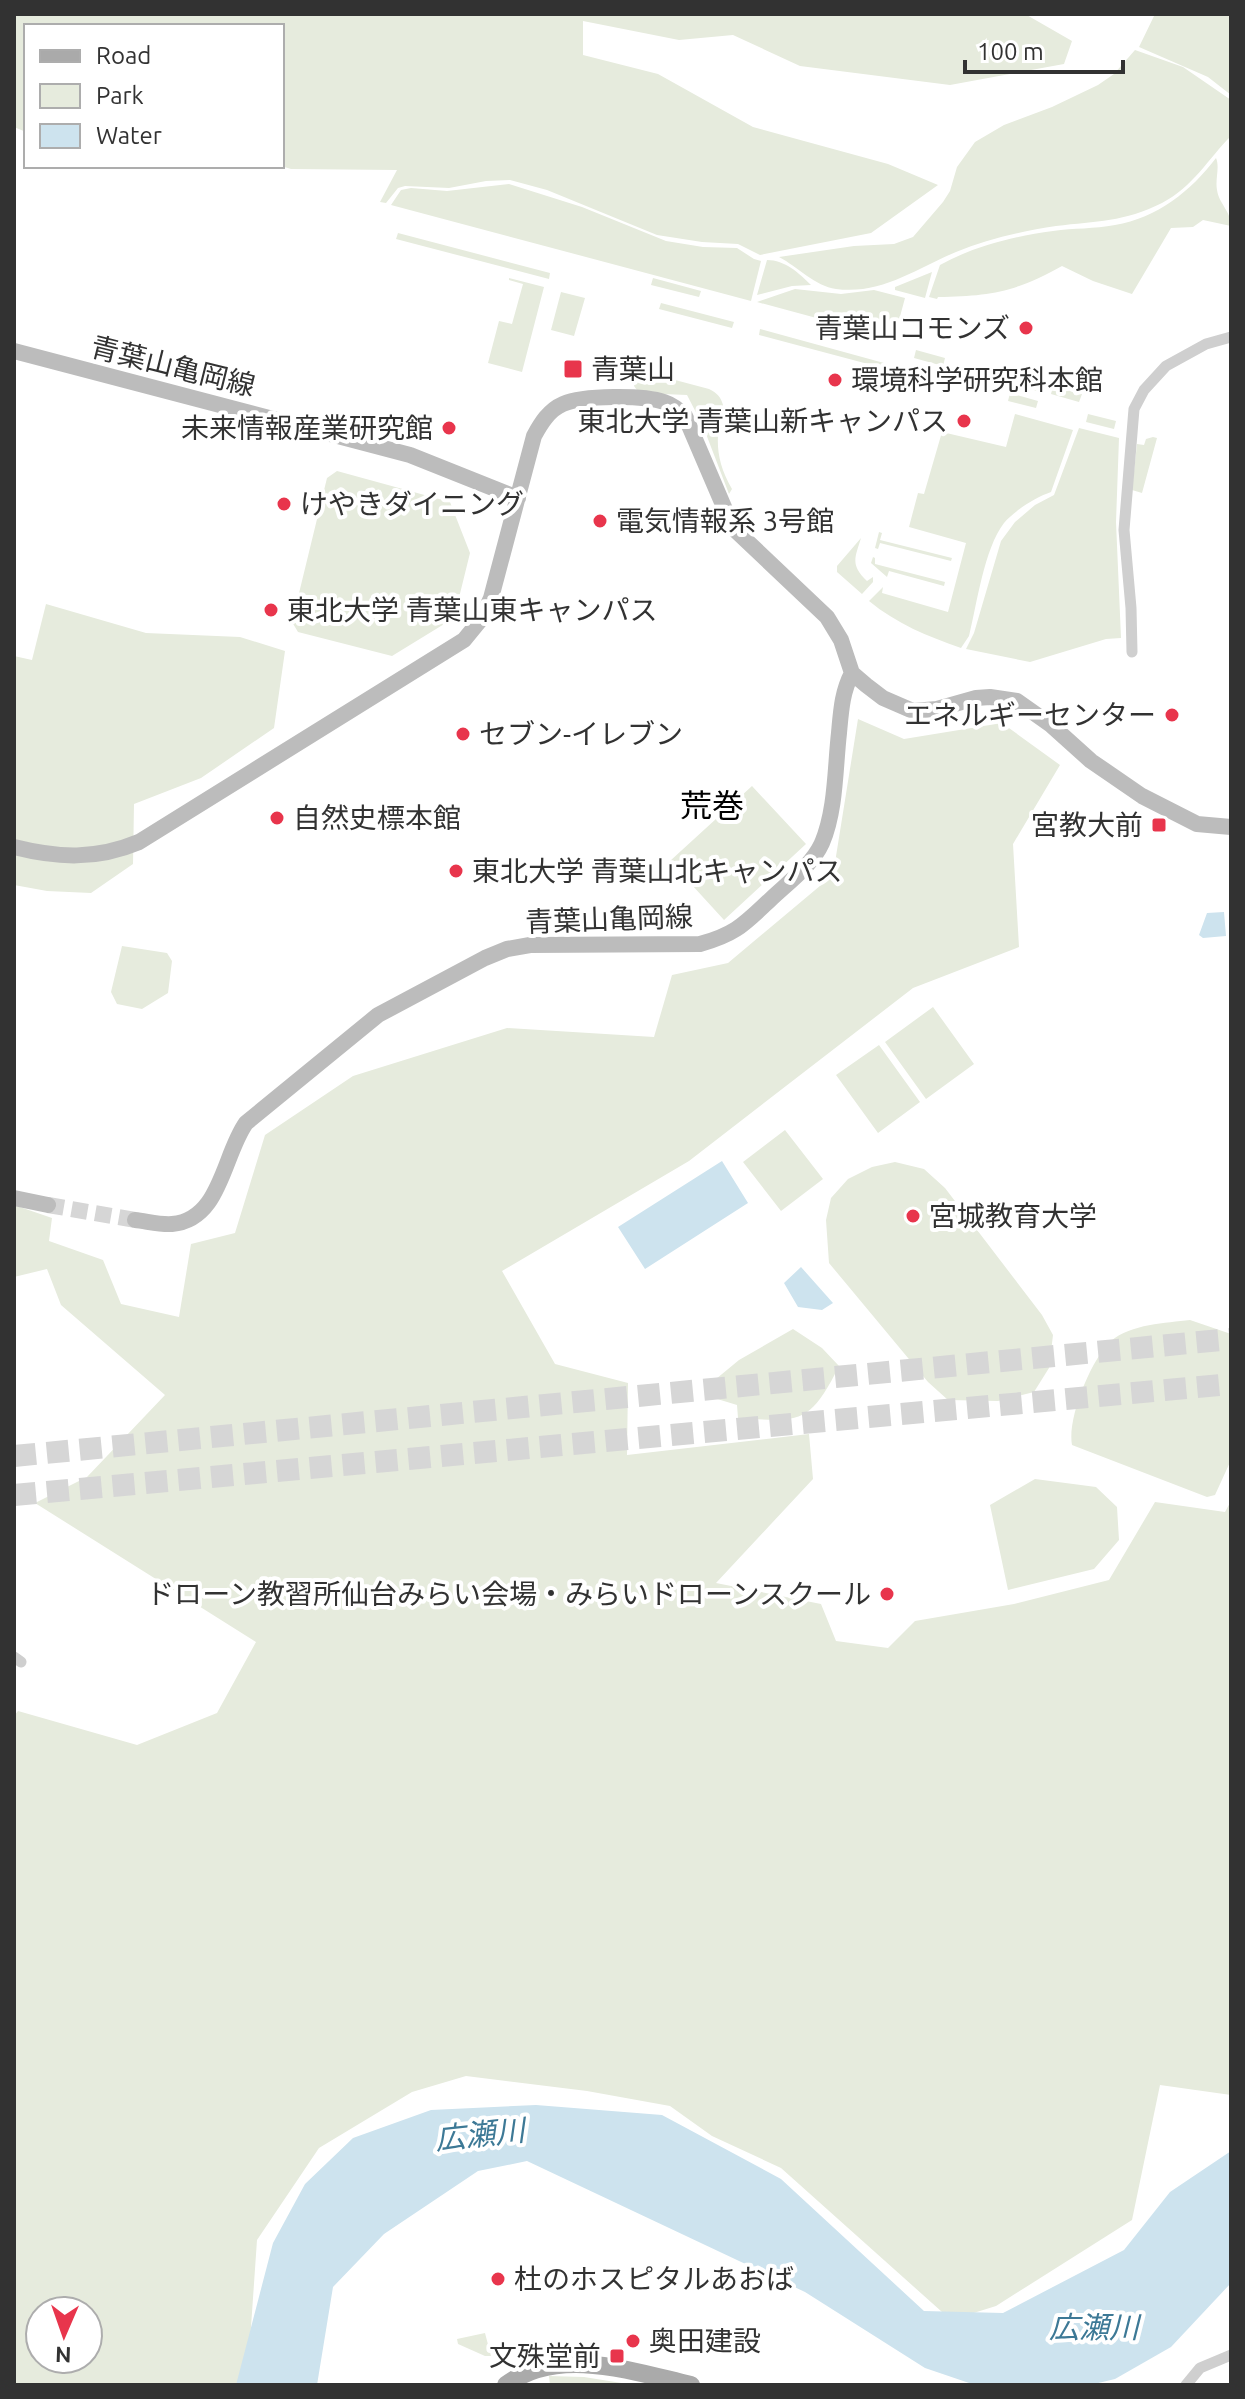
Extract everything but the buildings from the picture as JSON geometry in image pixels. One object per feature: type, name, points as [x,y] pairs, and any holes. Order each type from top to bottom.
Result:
[{"type":"main road","points":[[519,2382],[537,2369],[579,2364],[691,2385]]},
{"type":"street","points":[[1132,652],[1124,530],[1134,409],[1144,390],[1166,366],[1206,344],[1231,337]]},
{"type":"street","name":"青葉山亀岡線","points":[[14,351],[410,455],[518,498]]},
{"type":"street","points":[[14,847],[72,857],[117,852],[139,842],[464,640],[475,630],[491,598],[534,436],[541,422],[561,404],[579,399],[667,403],[678,408],[691,424],[733,528],[827,617],[841,640],[852,673],[883,698],[913,711],[937,709],[976,698],[1017,701],[1051,725],[1091,761],[1142,796],[1197,824],[1231,827]]},
{"type":"street","name":"青葉山亀岡線","points":[[135,1220],[172,1225],[202,1212],[212,1200],[236,1137],[246,1123],[378,1015],[485,958],[507,949],[530,945],[700,944],[726,937],[740,927],[797,875],[821,845],[833,791],[843,690],[852,673]]},
{"type":"street","points":[[14,1198],[48,1205]]},
{"type":"street","points":[[1186,2385],[1200,2368],[1231,2355]]},
{"type":"green space","points":[[14,14],[1025,14],[1072,41],[1064,64],[950,85],[800,66],[733,35],[679,40],[583,21],[583,55],[658,74],[753,127],[888,164],[938,185],[871,233],[760,255],[738,244],[657,235],[547,190],[510,180],[449,188],[405,186],[398,188],[386,203],[380,202],[397,170],[284,167],[284,24],[24,24],[24,131],[14,127]]},
{"type":"green space","points":[[1155,14],[1231,14],[1231,95],[1208,77],[1139,47]]},
{"type":"green space","points":[[1135,50],[1183,67],[1231,100],[1231,136],[1191,181],[1162,203],[1123,217],[993,239],[956,252],[899,279],[869,288],[828,287],[779,257],[854,246],[894,244],[913,237],[943,202],[950,191],[957,167],[975,142],[1004,125],[1098,85],[1114,74]]},
{"type":"green space","points":[[1216,158],[1217,190],[1231,226],[1203,220],[1193,227],[1171,228],[1132,294],[1093,281],[1062,266],[1031,282],[1002,291],[937,299],[929,297],[940,265],[953,258],[1010,239],[1115,225],[1145,216],[1184,192]]},
{"type":"green space","points":[[509,184],[582,207],[666,241],[737,248],[761,261],[751,301],[391,205],[401,190],[411,188],[447,191]]},
{"type":"green space","points":[[398,233],[550,273],[549,279],[396,239]]},
{"type":"green space","points":[[767,260],[786,265],[811,285],[792,286],[757,295]]},
{"type":"green space","points":[[932,272],[925,298],[895,290],[895,287]]},
{"type":"green space","points":[[509,278],[544,287],[522,372],[488,363],[499,321],[512,324],[523,284]]},
{"type":"green space","points":[[653,278],[701,291],[699,297],[651,285]]},
{"type":"green space","points":[[795,289],[841,294],[874,290],[905,298],[894,339],[757,302]]},
{"type":"green space","points":[[561,292],[585,298],[574,336],[551,330]]},
{"type":"green space","points":[[661,303],[734,322],[732,328],[659,309]]},
{"type":"green space","points":[[760,329],[884,363],[883,368],[759,335]]},
{"type":"green space","points":[[916,350],[945,358],[943,366],[914,358]]},
{"type":"green space","points":[[645,372],[709,389],[720,397],[723,405],[718,448],[722,468],[732,489],[729,494],[703,426],[687,395],[639,393],[634,386],[637,376]]},
{"type":"green space","points":[[1014,376],[1043,384],[1041,392],[1012,384]]},
{"type":"green space","points":[[1053,386],[1082,394],[1079,402],[1051,394]]},
{"type":"green space","points":[[1010,393],[1038,401],[1036,408],[1008,401]]},
{"type":"green space","points":[[1015,414],[1073,430],[1051,492],[1013,514],[997,534],[986,562],[969,636],[961,648],[913,629],[869,601],[883,587],[882,593],[948,612],[966,543],[909,527],[918,493],[924,494],[942,432],[1006,447]]},
{"type":"green space","points":[[1088,414],[1116,421],[1114,429],[1086,422]]},
{"type":"green space","points":[[1079,428],[1119,438],[1116,522],[1121,638],[1106,639],[1030,662],[966,649],[974,633],[1001,541],[1015,522],[1035,505],[1054,495]]},
{"type":"green space","points":[[1157,438],[1142,493],[1132,490],[1137,444],[1144,445],[1146,439]]},
{"type":"green space","points":[[337,471],[450,502],[470,553],[454,618],[392,656],[298,632],[292,622],[327,478]]},
{"type":"green space","points":[[879,532],[882,533],[880,540],[952,558],[951,561],[880,543],[878,549],[875,548]]},
{"type":"green space","points":[[861,538],[856,566],[867,581],[873,577],[873,582],[862,594],[837,572],[837,566]]},
{"type":"green space","points":[[873,557],[875,564],[945,582],[944,586],[889,571],[887,577],[871,563]]},
{"type":"green space","points":[[46,604],[146,633],[240,637],[285,651],[274,728],[201,778],[134,804],[133,864],[91,893],[47,891],[14,885],[14,656],[32,660]]},
{"type":"green space","points":[[858,719],[904,739],[1002,723],[1060,765],[1013,844],[1019,947],[913,988],[689,1161],[502,1271],[555,1364],[628,1383],[627,1455],[809,1434],[813,1479],[716,1583],[821,1604],[836,1641],[888,1648],[915,1621],[1014,1604],[1109,1580],[1155,1502],[1225,1512],[1231,1501],[1231,2095],[1160,2085],[1132,2220],[996,2306],[951,2320],[781,2168],[712,2136],[670,2106],[587,2091],[466,2076],[412,2092],[319,2148],[257,2240],[247,2385],[14,2385],[14,1716],[18,1711],[137,1745],[217,1713],[256,1642],[35,1503],[87,1477],[165,1395],[61,1305],[47,1269],[14,1277],[14,1205],[52,1218],[49,1241],[103,1260],[121,1304],[179,1317],[191,1244],[235,1233],[265,1135],[353,1076],[507,1028],[654,1037],[672,975],[728,963],[833,875]]},
{"type":"green space","points":[[752,786],[806,844],[724,920],[670,861]]},
{"type":"green space","points":[[122,946],[167,953],[172,961],[168,993],[142,1009],[117,1004],[111,992]]},
{"type":"green space","points":[[933,1007],[974,1064],[926,1099],[885,1042]]},
{"type":"green space","points":[[879,1045],[920,1102],[878,1133],[836,1075]]},
{"type":"green space","points":[[785,1130],[823,1179],[781,1211],[743,1162]]},
{"type":"green space","points":[[895,1162],[924,1169],[945,1188],[1042,1315],[1053,1335],[1049,1368],[1034,1392],[998,1401],[948,1400],[928,1382],[829,1263],[826,1220],[831,1198],[848,1179],[872,1167]]},
{"type":"green space","points":[[1190,1320],[1231,1334],[1231,1460],[1215,1495],[1207,1497],[1072,1445],[1073,1420],[1082,1390],[1096,1361],[1111,1341],[1138,1328]]},
{"type":"green space","points":[[793,1329],[822,1348],[839,1366],[820,1400],[810,1409],[789,1419],[738,1418],[737,1405],[714,1398],[716,1379],[739,1360]]},
{"type":"green space","points":[[1035,1479],[1096,1487],[1117,1507],[1119,1540],[1094,1569],[1008,1590],[990,1505]]},
{"type":"green space","points":[[485,2333],[491,2356],[458,2344],[457,2339]]},
{"type":"green space","points":[[549,2376],[584,2377],[634,2385],[550,2385]]},
{"type":"water","points":[[1224,912],[1226,936],[1203,938],[1199,935],[1207,913]]},
{"type":"water","points":[[722,1161],[748,1203],[645,1269],[618,1227]]},
{"type":"water","points":[[801,1267],[833,1303],[822,1310],[798,1307],[784,1283]]},
{"type":"water","name":"広瀬川","points":[[536,2105],[662,2115],[781,2179],[924,2311],[1003,2313],[1124,2250],[1170,2192],[1231,2151],[1231,2283],[1171,2347],[1115,2379],[1090,2385],[975,2385],[925,2368],[805,2292],[527,2161],[478,2171],[384,2234],[333,2287],[317,2385],[236,2385],[273,2243],[305,2184],[353,2138],[431,2110]]},
{"type":"tunnel","points":[[48,1205],[135,1220]]},
{"type":"tunnel","points":[[14,1456],[1231,1339]]},
{"type":"tunnel","points":[[14,1495],[1231,1384]]},
{"type":"place","name":"青葉山コモンズ","points":[[1026,328]]},
{"type":"place","name":"青葉山","points":[[573,369]]},
{"type":"place","name":"環境科学研究科本館","points":[[835,380]]},
{"type":"place","name":"東北大学 青葉山新キャンパス","points":[[964,421]]},
{"type":"place","name":"未来情報産業研究館","points":[[449,428]]},
{"type":"place","name":"けやきダイニング","points":[[284,504]]},
{"type":"place","name":"電気情報系 3号館","points":[[600,521]]},
{"type":"place","name":"東北大学 青葉山東キャンパス","points":[[271,610]]},
{"type":"place","name":"エネルギーセンター","points":[[1172,715]]},
{"type":"place","name":"セブン-イレブン","points":[[463,734]]},
{"type":"place","name":"自然史標本館","points":[[277,818]]},
{"type":"place","name":"宮教大前","points":[[1159,825]]},
{"type":"place","name":"東北大学 青葉山北キャンパス","points":[[456,871]]},
{"type":"place","name":"宮城教育大学","points":[[913,1216]]},
{"type":"place","name":"ドローン教習所仙台みらい会場・みらいドローンスクール","points":[[887,1594]]},
{"type":"place","name":"杜のホスピタルあおば","points":[[498,2279]]},
{"type":"place","name":"奥田建設","points":[[633,2341]]},
{"type":"place","name":"文殊堂前","points":[[617,2356]]},
{"type":"district","name":"荒巻","points":[[712,806]]}]
